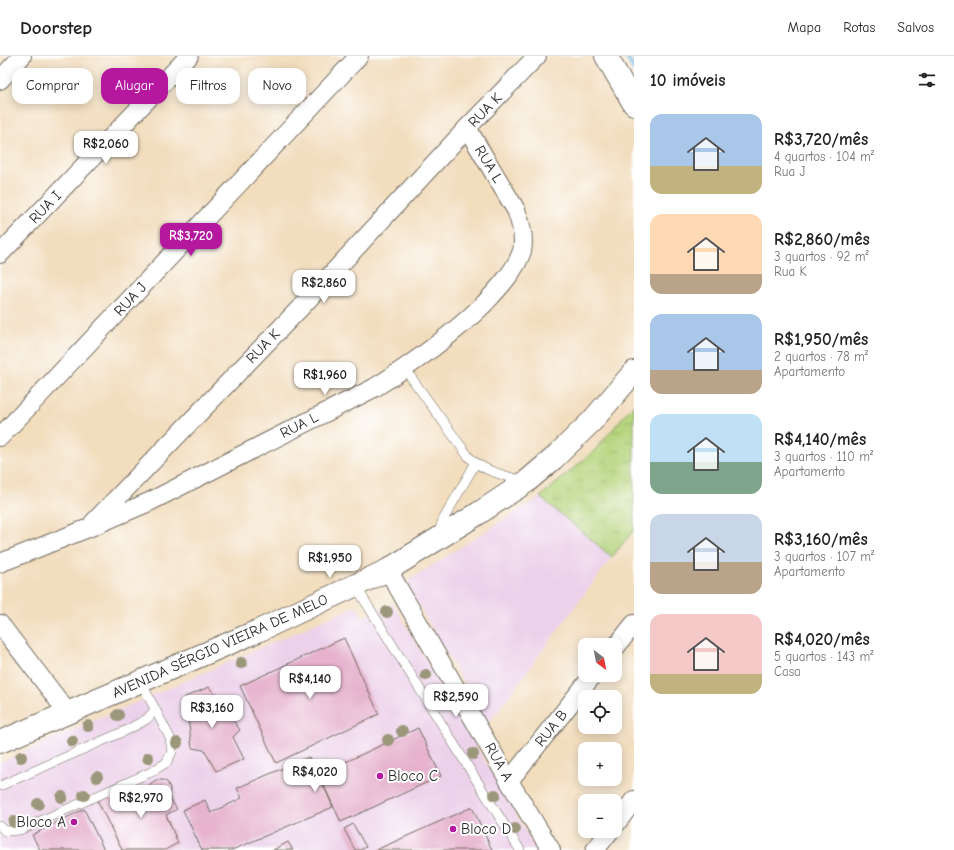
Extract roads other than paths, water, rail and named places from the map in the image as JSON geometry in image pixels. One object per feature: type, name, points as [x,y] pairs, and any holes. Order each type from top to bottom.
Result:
[{"type":"street","points":[[3,75],[22,56]]},
{"type":"street","name":"RUA I","points":[[0,254],[189,56]]},
{"type":"street","name":"RUA J","points":[[0,437],[359,56]]},
{"type":"street","name":"RUA K","points":[[86,530],[301,307],[537,56]]},
{"type":"street","points":[[606,56],[634,104]]},
{"type":"street","name":"RUA L","points":[[0,563],[86,530],[149,502],[374,388],[405,369],[445,339],[508,278],[522,251],[523,233],[521,222],[516,210],[468,128]]},
{"type":"street","name":"AVENIDA SÉRGIO VIEIRA DE MELO","points":[[0,742],[260,630],[388,570],[526,482],[553,460],[592,422],[634,372]]},
{"type":"street","name":"RUA A","points":[[388,570],[509,781],[551,850]]},
{"type":"street","points":[[0,624],[68,713]]},
{"type":"street","points":[[622,639],[634,624]]},
{"type":"street","name":"RUA B","points":[[509,781],[587,682]]},
{"type":"street","points":[[622,815],[634,800]]},
{"type":"street","points":[[595,850],[604,838]]},
{"type":"lane","points":[[405,369],[475,464],[489,471],[526,482]]},
{"type":"lane","points":[[436,540],[443,520],[475,464]]},
{"type":"lane","points":[[355,585],[520,850]]},
{"type":"lane","points":[[0,826],[4,830],[20,830],[151,772],[166,763],[172,752],[170,738],[141,681]]},
{"type":"lane","points":[[0,786],[127,730],[147,719],[155,710]]},
{"type":"waterway","points":[[626,56],[634,69]]},
{"type":"place","name":"Bloco C","points":[[380,776]]},
{"type":"place","name":"Bloco A","points":[[74,822]]},
{"type":"place","name":"Bloco D","points":[[453,829]]}]
